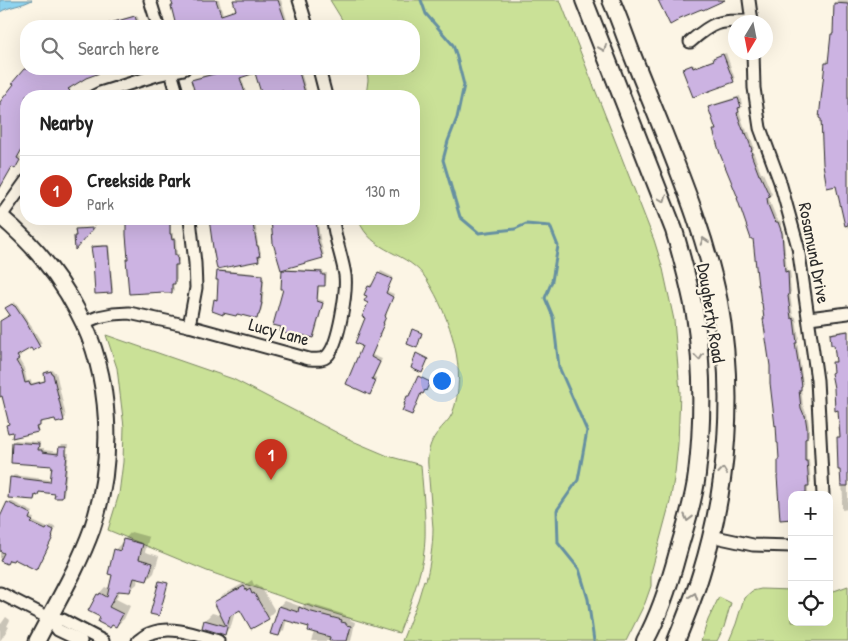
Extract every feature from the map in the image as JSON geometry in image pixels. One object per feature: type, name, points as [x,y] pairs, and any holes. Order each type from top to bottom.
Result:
[{"type":"main road","name":"Dougherty Road","points":[[584,0],[674,230],[684,262],[695,315],[700,367],[701,421],[697,475],[673,572],[646,639]]},
{"type":"main road","name":"Dougherty Road","points":[[612,0],[689,197],[706,246],[719,303],[723,336],[727,418],[723,474],[711,536],[701,574],[676,641]]},
{"type":"street","points":[[150,0],[156,20]]},
{"type":"street","points":[[299,0],[304,20]]},
{"type":"street","points":[[749,0],[750,15]]},
{"type":"street","points":[[690,42],[715,23],[728,20]]},
{"type":"street","name":"Rosamund Drive","points":[[753,60],[754,88],[760,128],[780,182],[798,246],[817,380],[823,491]]},
{"type":"street","points":[[110,90],[160,75]]},
{"type":"street","points":[[171,75],[176,90]]},
{"type":"street","points":[[321,75],[324,90]]},
{"type":"street","points":[[20,189],[0,216],[34,249],[57,277],[79,312],[91,340],[101,376],[108,428],[106,464],[100,499],[92,528],[78,561],[37,641]]},
{"type":"street","points":[[189,326],[196,288],[196,263],[191,225]]},
{"type":"street","name":"Lucy Lane","points":[[83,323],[98,317],[129,313],[189,326],[309,359],[322,360],[328,356],[334,345],[342,318],[345,298],[345,277],[334,225]]},
{"type":"street","points":[[809,318],[848,313]]},
{"type":"street","points":[[711,536],[753,545],[788,546]]},
{"type":"street","points":[[0,593],[49,618],[63,620],[103,641]]},
{"type":"street","points":[[49,618],[58,630],[81,641]]},
{"type":"street","points":[[138,641],[150,633],[163,630],[182,631],[218,641]]},
{"type":"green space","points":[[330,0],[560,0],[654,240],[663,269],[674,320],[680,392],[675,473],[670,502],[651,573],[651,586],[645,603],[626,641],[402,641],[424,580],[426,581],[429,568],[433,528],[428,456],[434,437],[452,414],[457,398],[458,363],[450,328],[427,280],[410,263],[372,240],[361,225],[420,225],[420,90],[367,90],[368,75],[420,75],[420,20],[342,20]]},
{"type":"green space","points":[[106,335],[233,379],[355,442],[388,456],[421,465],[425,524],[423,559],[416,587],[399,633],[306,605],[207,571],[108,530],[119,494],[123,462],[124,427],[117,368]]},
{"type":"green space","points":[[848,586],[848,641],[729,641],[744,598],[752,591],[761,589],[788,590],[788,626],[833,626],[834,591]]},
{"type":"green space","points":[[719,597],[731,603],[724,627],[717,641],[701,641],[708,620]]},
{"type":"water","points":[[0,0],[32,0],[0,12]]},
{"type":"building","points":[[171,0],[216,0],[221,15],[236,10],[233,0],[278,0],[285,20],[174,20],[171,6],[173,6]]},
{"type":"building","points":[[658,0],[725,0],[678,19],[670,25]]},
{"type":"building","points":[[834,3],[848,4],[848,225],[845,226],[836,186],[827,188],[823,164],[821,119],[819,118],[825,63],[828,63],[831,34],[833,34]]},
{"type":"building","points":[[135,16],[136,20],[121,20]]},
{"type":"building","points":[[723,54],[734,82],[693,97],[682,69],[692,65],[693,68],[714,60],[713,58]]},
{"type":"building","points":[[20,74],[94,75],[86,78],[69,90],[20,90],[20,153],[17,158],[20,160],[15,169],[12,167],[0,188],[0,102],[14,84],[12,83]]},
{"type":"building","points":[[210,75],[249,75],[240,78],[244,90],[194,90],[191,80]]},
{"type":"building","points":[[256,75],[300,75],[304,90],[282,90],[260,90]]},
{"type":"building","points":[[738,98],[741,107],[738,108],[739,112],[737,113],[743,130],[746,133],[759,175],[770,197],[767,198],[768,205],[782,233],[785,272],[788,271],[788,296],[791,318],[794,319],[797,343],[795,343],[802,386],[801,390],[799,390],[801,408],[805,415],[807,428],[805,461],[807,461],[809,486],[806,486],[806,491],[788,491],[788,519],[780,520],[777,476],[778,443],[753,239],[751,239],[738,198],[720,154],[713,130],[716,130],[708,107]]},
{"type":"building","points":[[126,225],[170,225],[170,234],[172,240],[174,239],[178,265],[175,265],[175,284],[172,284],[172,293],[129,294]]},
{"type":"building","points":[[210,225],[253,225],[260,256],[258,256],[259,261],[217,269]]},
{"type":"building","points":[[272,225],[317,225],[318,241],[323,258],[281,270],[273,243]]},
{"type":"building","points":[[94,228],[75,250],[75,229]]},
{"type":"building","points":[[108,246],[112,293],[95,294],[91,247]]},
{"type":"building","points":[[282,270],[322,272],[322,275],[325,275],[325,286],[318,286],[317,301],[323,303],[313,338],[298,334],[298,337],[280,332],[281,327],[273,325],[283,289],[281,289]]},
{"type":"building","points":[[217,271],[262,275],[262,303],[257,319],[237,314],[236,316],[223,313],[223,315],[212,311],[214,299],[217,300]]},
{"type":"building","points":[[378,273],[392,279],[386,293],[393,297],[371,357],[380,362],[372,379],[376,381],[370,395],[346,384],[362,346],[355,343],[365,318],[362,317],[368,303],[364,301],[367,296],[364,295],[368,286],[371,287]]},
{"type":"building","points":[[12,304],[27,324],[40,347],[33,351],[31,348],[17,356],[19,359],[16,361],[22,371],[25,383],[29,382],[30,385],[45,381],[44,373],[51,371],[64,421],[56,423],[55,419],[40,422],[40,426],[36,427],[38,432],[12,438],[13,432],[8,433],[6,425],[9,424],[2,396],[0,397],[0,321],[10,315],[5,308]]},
{"type":"building","points":[[412,329],[422,333],[417,348],[407,344]]},
{"type":"building","points":[[848,331],[848,486],[841,486],[840,470],[838,470],[837,437],[840,437],[838,410],[835,411],[831,373],[833,372],[832,362],[836,362],[834,345],[831,345],[830,334]]},
{"type":"building","points":[[416,353],[428,359],[422,373],[411,368]]},
{"type":"building","points":[[418,376],[430,382],[426,391],[423,394],[421,393],[412,415],[402,411],[407,396],[409,396]]},
{"type":"building","points":[[12,442],[39,444],[38,450],[58,454],[59,447],[66,447],[67,455],[62,498],[54,498],[55,494],[39,492],[38,496],[35,495],[34,500],[8,498],[10,477],[50,482],[52,466],[11,463]]},
{"type":"building","points":[[7,502],[31,514],[29,519],[33,521],[31,523],[46,530],[48,527],[54,530],[53,537],[36,570],[14,559],[13,561],[9,560],[7,564],[0,561],[4,553],[0,551],[0,517]]},
{"type":"building","points":[[123,539],[143,544],[139,559],[153,563],[147,581],[134,578],[130,592],[118,591],[109,607],[123,614],[116,627],[112,625],[110,628],[98,622],[100,617],[88,611],[97,594],[99,595],[100,593],[107,597],[112,575],[108,574],[114,549],[120,551]]},
{"type":"building","points":[[159,581],[168,583],[159,616],[150,614]]},
{"type":"building","points":[[244,586],[247,591],[250,589],[252,594],[254,593],[269,619],[251,629],[240,610],[230,616],[225,635],[202,628],[204,620],[226,626],[214,602]]},
{"type":"building","points":[[279,606],[298,612],[299,607],[342,620],[341,622],[351,626],[347,641],[329,641],[330,637],[308,631],[309,627],[284,620],[279,636],[270,634]]},
{"type":"waterway","points":[[421,0],[426,14],[453,45],[464,85],[457,118],[443,160],[460,217],[479,233],[515,229],[526,224],[550,226],[558,246],[552,281],[545,298],[553,317],[559,367],[587,431],[578,480],[557,510],[558,543],[579,569],[588,599],[594,641]]},
{"type":"place","name":"Creekside Park","points":[[271,480]]}]
